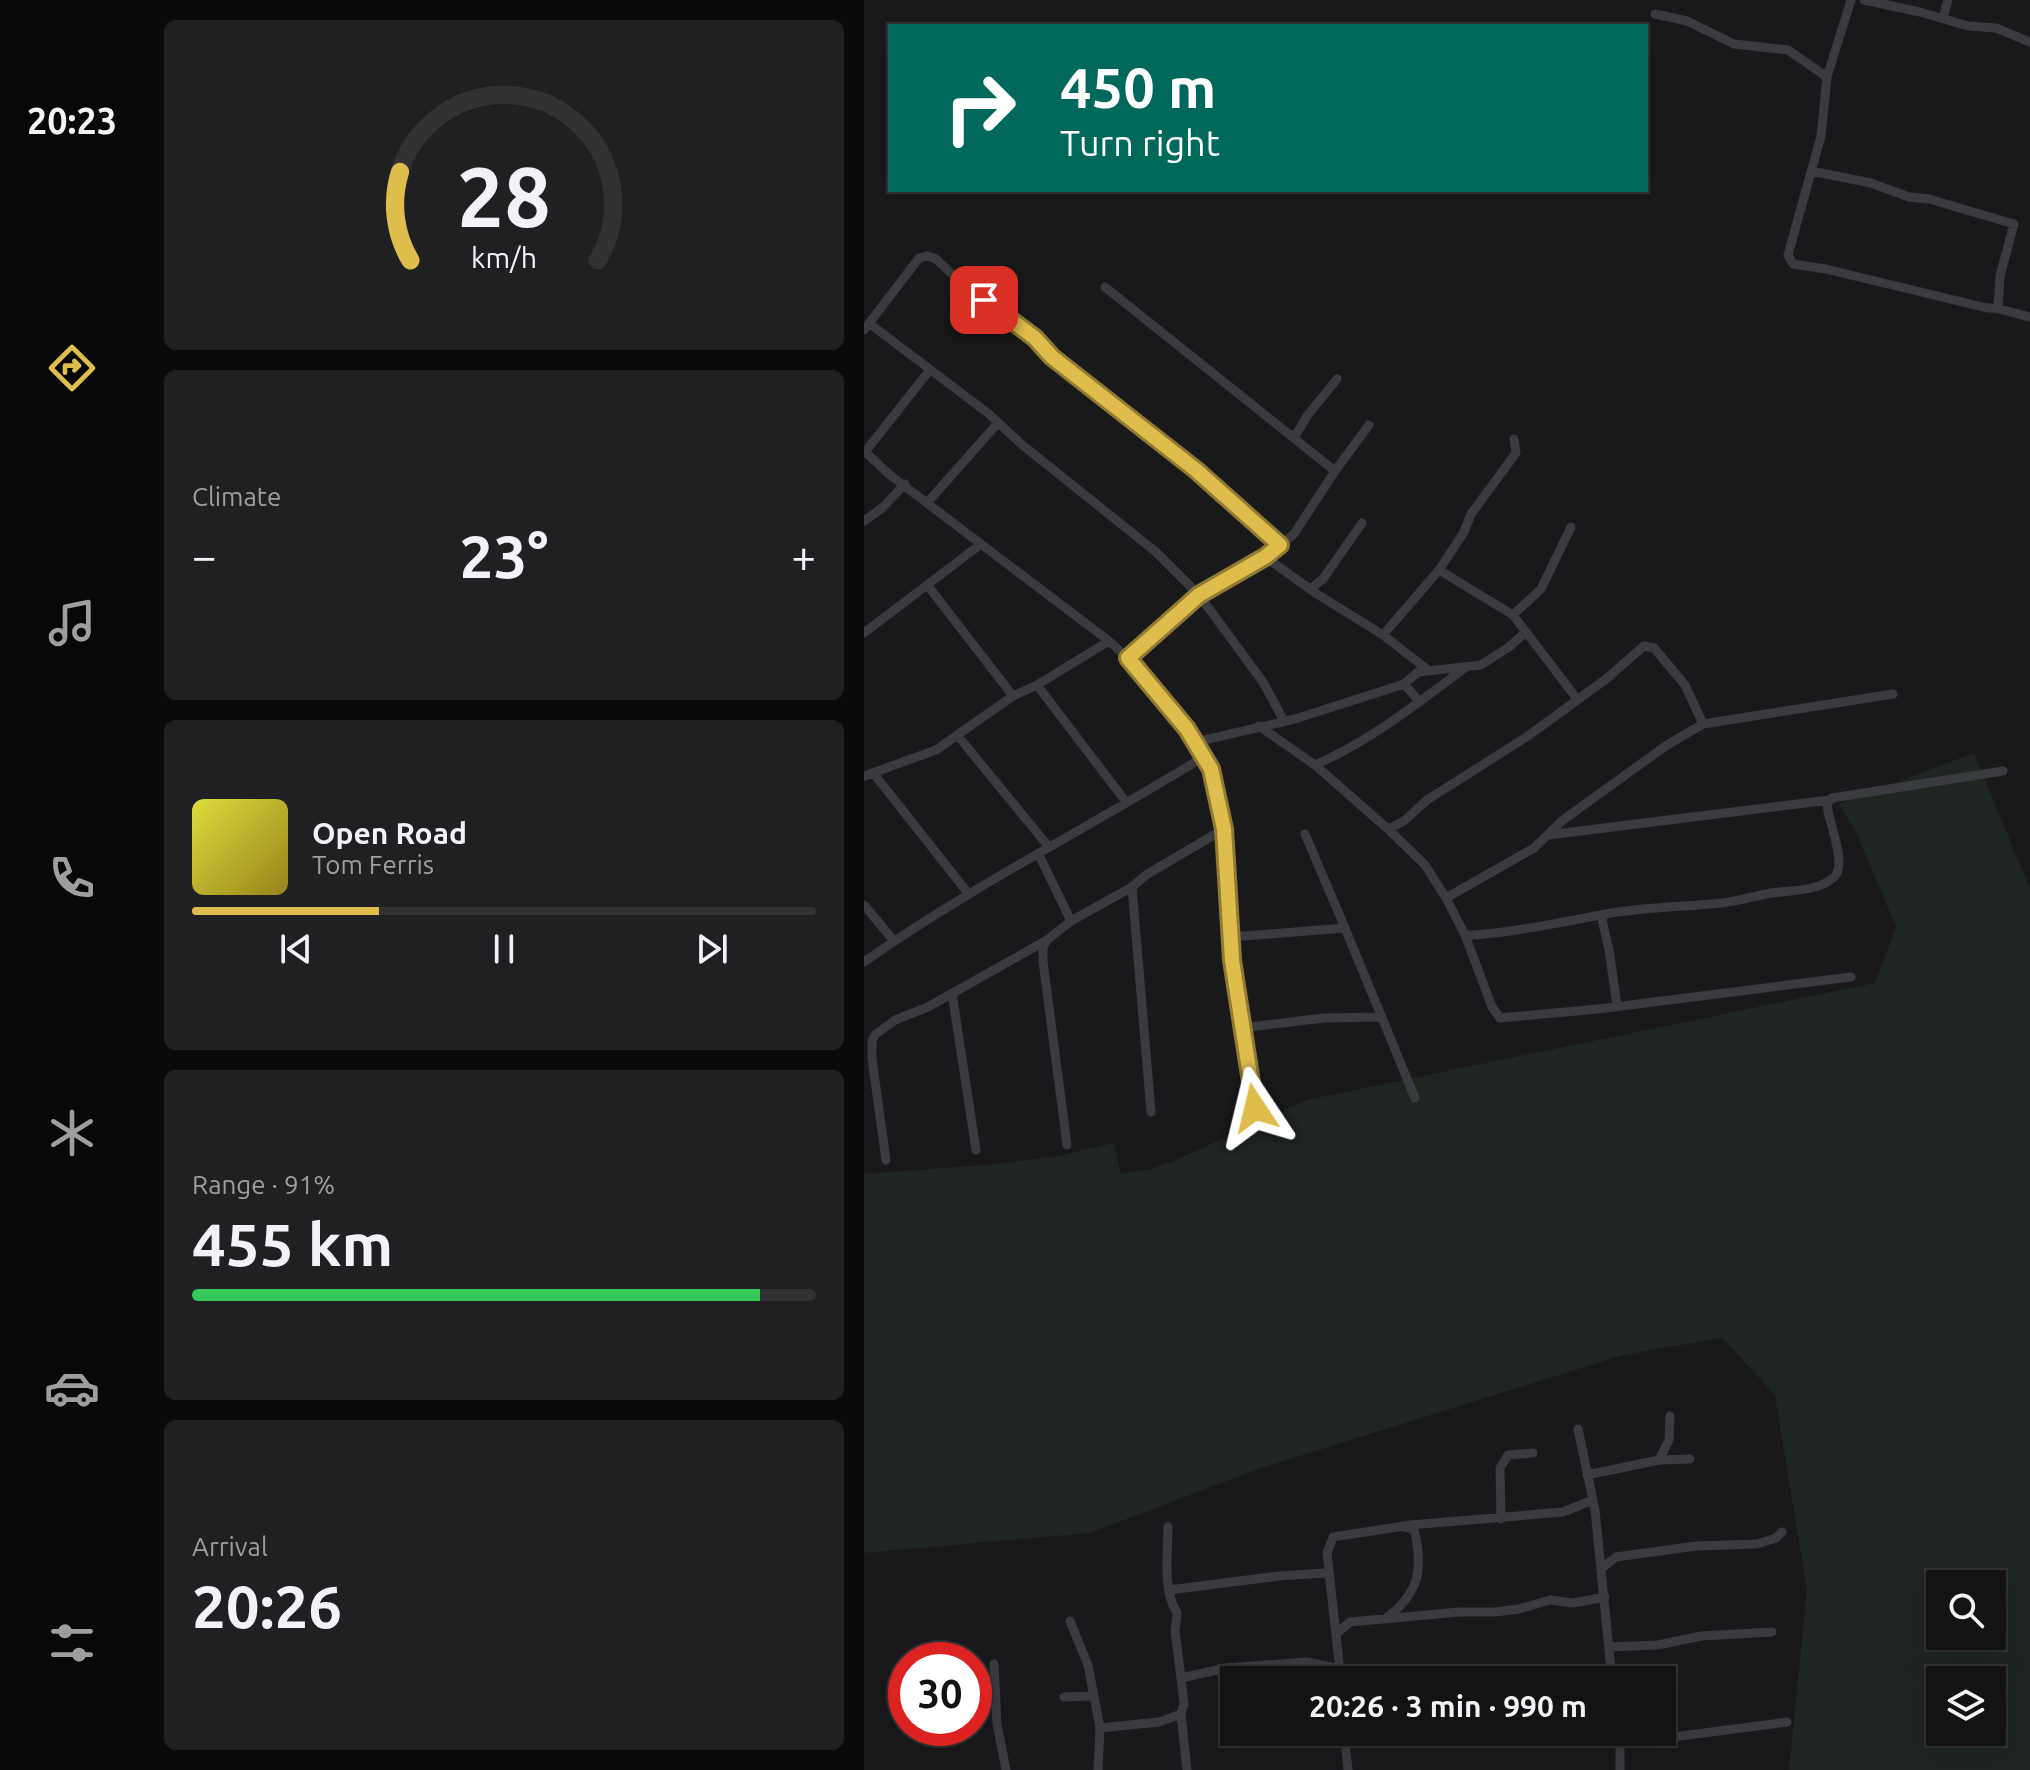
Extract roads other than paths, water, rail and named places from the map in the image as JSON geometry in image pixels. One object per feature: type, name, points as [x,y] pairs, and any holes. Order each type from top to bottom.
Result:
[{"type":"street","points":[[1943,18],[1948,0]]},
{"type":"street","points":[[2027,37],[1996,28],[1968,26],[1856,1],[1827,77],[1824,117],[1788,255],[1793,264],[1826,269],[1987,308],[1998,307],[2008,313],[2030,317]]},
{"type":"street","points":[[1655,14],[1687,21],[1734,44],[1788,50],[1827,77]]},
{"type":"street","points":[[1811,171],[1871,183],[1909,197],[1929,199],[2014,224],[2000,276],[1998,307]]},
{"type":"street","points":[[1280,545],[1196,470],[1052,357],[1035,338],[968,289],[936,259],[927,256],[919,258],[867,327],[989,414],[997,424],[1156,552],[1199,595],[1263,682],[1284,721]]},
{"type":"street","points":[[1105,287],[1335,471]]},
{"type":"street","points":[[929,371],[864,451],[1128,658],[1196,742],[1211,769],[1224,829],[1241,1028],[1255,1108]]},
{"type":"street","points":[[1294,438],[1307,416],[1337,379]]},
{"type":"street","points":[[927,503],[997,424]]},
{"type":"street","points":[[1128,658],[1199,595],[1265,557],[1294,534],[1369,425]]},
{"type":"street","points":[[1383,635],[1439,570],[1464,532],[1471,514],[1516,453],[1514,439]]},
{"type":"street","points":[[864,521],[882,508],[905,484]]},
{"type":"street","points":[[1310,589],[1323,579],[1362,523]]},
{"type":"street","points":[[1513,615],[1541,589],[1571,527]]},
{"type":"street","points":[[864,633],[981,544]]},
{"type":"street","points":[[1265,557],[1383,635],[1428,670]]},
{"type":"street","points":[[1439,570],[1513,615],[1577,699]]},
{"type":"street","points":[[928,586],[1013,696]]},
{"type":"street","points":[[1196,742],[1284,721],[1404,684],[1418,672],[1481,665],[1525,633]]},
{"type":"street","points":[[968,893],[869,775],[936,750],[1013,696],[1109,641]]},
{"type":"street","points":[[1388,829],[1404,821],[1427,800],[1528,736],[1649,645],[1685,685],[1703,724]]},
{"type":"street","points":[[1315,765],[1343,753],[1466,667]]},
{"type":"street","points":[[1404,684],[1420,702]]},
{"type":"street","points":[[1037,685],[1126,802]]},
{"type":"street","points":[[1446,898],[1530,850],[1576,810],[1667,745],[1703,724],[1893,694]]},
{"type":"street","points":[[1259,726],[1315,765],[1425,865],[1465,935],[1495,1014],[1500,1018],[1851,977]]},
{"type":"street","points":[[958,736],[1048,846]]},
{"type":"street","points":[[864,962],[968,893],[1205,756]]},
{"type":"street","points":[[1548,835],[1829,800],[1841,795],[2003,771]]},
{"type":"street","points":[[1465,935],[1601,915],[1726,902],[1800,890],[1825,882],[1837,874],[1839,863],[1827,813],[1829,800]]},
{"type":"street","points":[[886,1160],[872,1041],[875,1035],[895,1020],[928,1007],[1047,940],[1071,921],[1224,829]]},
{"type":"street","points":[[1305,834],[1415,1098]]},
{"type":"street","points":[[1038,853],[1071,921]]},
{"type":"street","points":[[1132,887],[1151,1112]]},
{"type":"street","points":[[864,905],[894,941]]},
{"type":"street","points":[[1601,915],[1617,1005]]},
{"type":"street","points":[[1231,937],[1345,928]]},
{"type":"street","points":[[1047,940],[1043,947],[1043,961],[1067,1145]]},
{"type":"street","points":[[952,993],[976,1150]]},
{"type":"street","points":[[1241,1028],[1298,1020],[1381,1017]]},
{"type":"street","points":[[1659,1460],[1669,1440],[1670,1416]]},
{"type":"street","points":[[1578,1429],[1593,1500],[1611,1666]]},
{"type":"street","points":[[1501,1519],[1501,1466],[1509,1454],[1533,1453]]},
{"type":"street","points":[[1587,1475],[1659,1460],[1690,1459]]},
{"type":"street","points":[[1339,1666],[1327,1553],[1330,1541],[1339,1535],[1563,1512],[1593,1500]]},
{"type":"street","points":[[1168,1527],[1169,1590],[1172,1606],[1177,1613],[1175,1631],[1184,1704],[1181,1714],[1187,1770]]},
{"type":"street","points":[[1385,1619],[1407,1600],[1417,1580],[1418,1554],[1414,1529],[1403,1527]]},
{"type":"street","points":[[1602,1568],[1616,1557],[1653,1551],[1757,1544],[1776,1538],[1782,1532]]},
{"type":"street","points":[[1169,1590],[1325,1573]]},
{"type":"street","points":[[1337,1633],[1350,1622],[1459,1612],[1495,1612],[1550,1600],[1573,1603],[1605,1597]]},
{"type":"street","points":[[1070,1621],[1088,1665],[1094,1696],[1100,1728],[1098,1770]]},
{"type":"street","points":[[1610,1647],[1658,1645],[1701,1636],[1772,1632]]},
{"type":"street","points":[[1253,1666],[1307,1662],[1317,1666]]},
{"type":"street","points":[[994,1664],[997,1724],[1006,1770]]},
{"type":"street","points":[[1181,1678],[1220,1669]]},
{"type":"street","points":[[1064,1697],[1094,1696]]},
{"type":"street","points":[[1100,1728],[1159,1722],[1181,1714]]},
{"type":"street","points":[[1676,1737],[1787,1722]]},
{"type":"street","points":[[1345,1746],[1348,1770]]},
{"type":"street","points":[[1620,1746],[1620,1770]]}]
